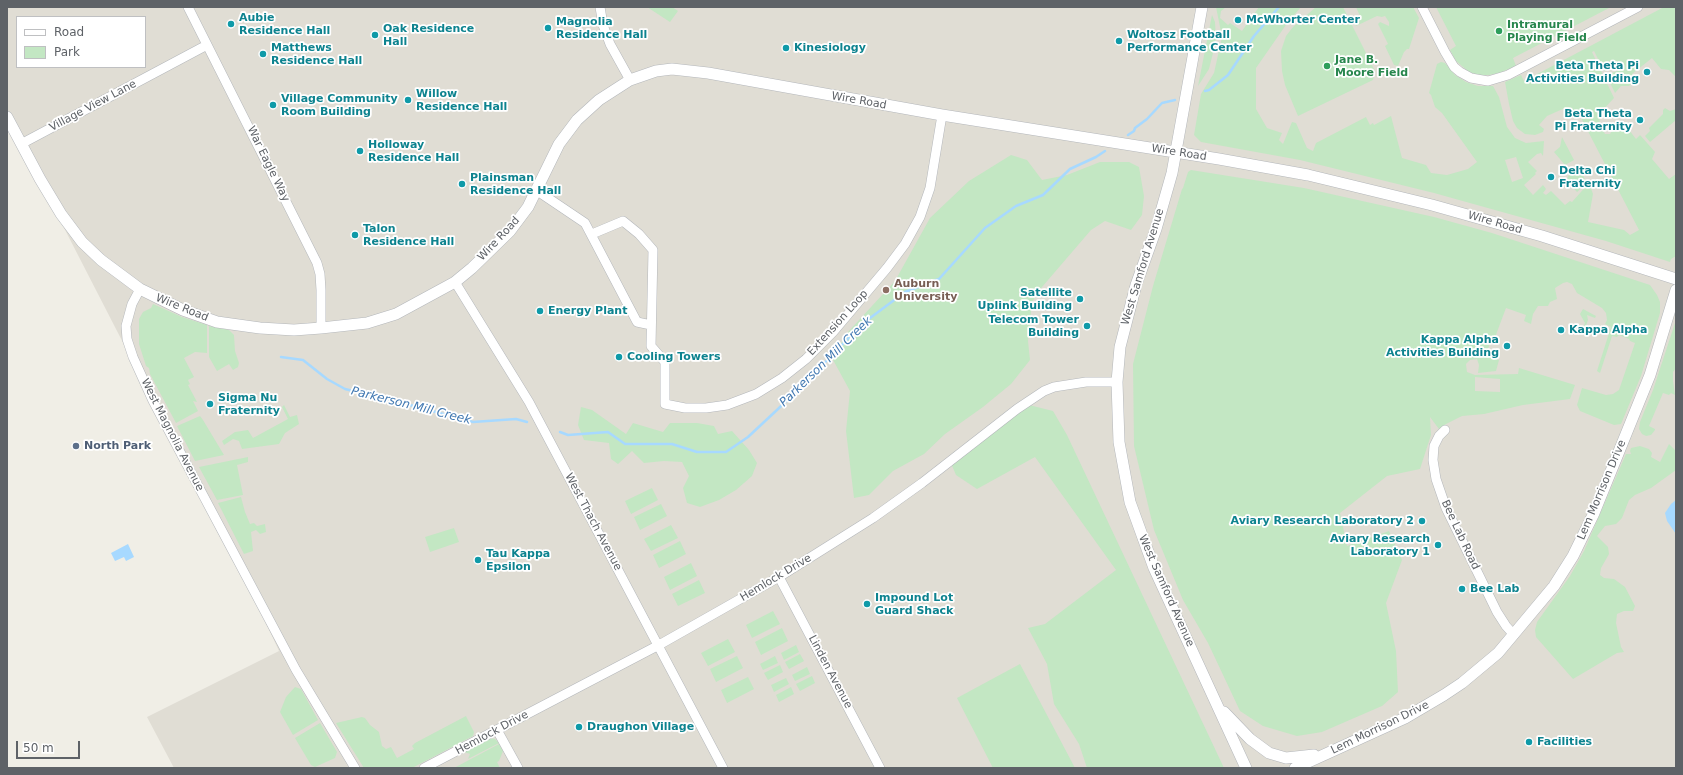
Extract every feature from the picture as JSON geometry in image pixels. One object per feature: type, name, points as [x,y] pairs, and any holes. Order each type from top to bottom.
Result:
[{"type":"street","name":"War Eagle Way","points":[[188,7],[317,263],[320,274],[321,290],[321,328]]},
{"type":"street","points":[[600,7],[610,44],[630,80]]},
{"type":"street","name":"West Samford Avenue","points":[[1202,7],[1172,173],[1156,229],[1136,285],[1124,327],[1117,382],[1119,442],[1125,480],[1136,522],[1154,568],[1246,768]]},
{"type":"street","points":[[1422,7],[1454,67],[1471,78],[1488,81],[1508,75],[1638,7]]},
{"type":"street","name":"Village View Lane","points":[[21,144],[207,45]]},
{"type":"street","name":"Wire Road","points":[[140,289],[183,310],[217,322],[269,328],[294,330],[321,328],[367,322],[396,314],[455,282],[472,268],[510,231],[528,207],[560,144],[577,120],[599,100],[630,80],[656,71],[672,70],[692,71],[942,115],[1308,175],[1432,205],[1542,236],[1676,279]]},
{"type":"street","name":"Extension Loop","points":[[592,234],[623,221],[639,234],[653,250],[651,346],[665,362],[664,404],[685,408],[706,408],[726,404],[756,394],[782,378],[806,359],[833,332],[887,268],[905,244],[920,217],[930,188],[942,115]]},
{"type":"street","points":[[7,117],[40,179],[71,228],[82,242],[101,260],[140,289]]},
{"type":"street","points":[[536,190],[585,223],[637,322],[651,325]]},
{"type":"street","name":"West Thach Avenue","points":[[455,282],[529,402],[723,768]]},
{"type":"street","name":"West Magnolia Avenue","points":[[140,289],[132,304],[126,326],[127,339],[132,358],[153,402],[296,670],[355,768]]},
{"type":"street","name":"Lem Morrison Drive","points":[[1296,768],[1405,718],[1444,695],[1481,668],[1498,653],[1554,586],[1573,556],[1594,513],[1650,375],[1676,290]]},
{"type":"street","name":"Hemlock Drive","points":[[424,768],[659,645],[779,577],[873,518],[1044,391],[1054,387],[1086,382],[1117,382]]},
{"type":"street","name":"Bee Lab Road","points":[[1445,430],[1439,436],[1434,446],[1433,460],[1436,479],[1446,508],[1497,612],[1514,635]]},
{"type":"street","name":"Linden Avenue","points":[[779,577],[880,768]]},
{"type":"street","points":[[1218,705],[1250,739],[1269,753],[1286,758],[1329,753]]},
{"type":"street","points":[[497,730],[518,768]]},
{"type":"street","points":[[1309,768],[1329,753]]},
{"type":"shaded area","name":"Auburn University","points":[[7,7],[1676,7],[1676,768],[174,768],[147,717],[279,651],[231,548],[153,401],[7,117]]},
{"type":"green space","points":[[647,7],[672,7],[678,11],[670,22]]},
{"type":"green space","points":[[1216,7],[1226,7],[1221,11],[1220,18],[1228,25],[1230,23],[1242,31],[1259,7],[1301,7],[1288,22],[1256,68],[1256,109],[1267,128],[1282,133],[1279,140],[1283,144],[1292,122],[1296,123],[1307,148],[1313,151],[1316,143],[1366,117],[1370,125],[1373,123],[1374,125],[1391,116],[1402,158],[1426,165],[1431,173],[1447,175],[1468,169],[1477,162],[1442,113],[1435,107],[1429,93],[1437,64],[1441,62],[1445,63],[1455,75],[1466,82],[1478,86],[1493,86],[1499,97],[1507,127],[1515,138],[1526,143],[1544,141],[1543,156],[1541,153],[1537,154],[1528,162],[1537,171],[1535,173],[1536,174],[1524,185],[1533,195],[1543,185],[1546,189],[1543,193],[1546,195],[1551,191],[1565,205],[1570,201],[1572,202],[1589,183],[1593,194],[1588,222],[1624,230],[1630,235],[1639,230],[1577,110],[1569,114],[1565,108],[1547,116],[1539,125],[1544,129],[1543,132],[1535,135],[1525,134],[1517,128],[1513,121],[1505,82],[1521,75],[1524,81],[1664,7],[1676,7],[1676,77],[1669,70],[1661,69],[1652,58],[1632,74],[1635,78],[1629,86],[1621,86],[1615,93],[1606,75],[1623,69],[1623,65],[1604,71],[1594,51],[1592,52],[1614,98],[1599,114],[1600,125],[1605,134],[1610,134],[1613,129],[1629,130],[1636,139],[1640,135],[1655,152],[1652,159],[1669,179],[1676,174],[1676,256],[1671,259],[1670,262],[1606,241],[1434,193],[1300,160],[1201,142],[1194,135],[1201,94],[1214,73],[1222,37]],"holes":[[[1516,157],[1523,178],[1512,182],[1505,160]]]},
{"type":"green space","name":"Jane B. Moore Field","points":[[1316,7],[1343,7],[1375,71],[1373,80],[1298,116],[1285,85],[1282,71],[1281,51],[1286,36],[1293,27]]},
{"type":"green space","points":[[1356,7],[1413,7],[1419,18],[1409,49],[1404,52],[1398,66],[1394,65],[1385,46],[1388,44],[1378,24],[1380,22],[1389,26],[1389,22],[1385,16],[1377,16],[1356,26],[1353,20],[1360,16]]},
{"type":"green space","name":"Intramural Playing Field","points":[[1436,7],[1611,7],[1513,58],[1516,66],[1499,73],[1479,75],[1469,72],[1456,61],[1450,50],[1456,46]]},
{"type":"green space","points":[[1212,15],[1215,22],[1216,38],[1209,69],[1198,86]]},
{"type":"green space","points":[[1665,108],[1670,111],[1676,109],[1676,120],[1650,142],[1645,136],[1650,131],[1649,128],[1663,114],[1663,110]]},
{"type":"green space","points":[[1562,137],[1574,160],[1565,165],[1554,152],[1560,147]]},
{"type":"green space","points":[[1011,155],[1027,160],[1042,180],[1067,175],[1100,162],[1129,162],[1139,167],[1144,196],[1142,215],[1131,230],[1105,221],[1091,230],[1042,287],[1032,302],[1028,341],[1030,360],[1011,384],[983,407],[945,434],[924,454],[893,471],[869,495],[854,498],[846,431],[850,391],[832,358],[848,332],[895,281],[930,218],[969,181]]},
{"type":"green space","points":[[1191,170],[1304,188],[1434,217],[1492,233],[1650,285],[1660,302],[1660,313],[1641,376],[1621,424],[1614,425],[1580,411],[1577,405],[1582,388],[1606,395],[1613,394],[1619,390],[1635,343],[1619,335],[1617,337],[1612,336],[1600,373],[1597,371],[1611,327],[1605,324],[1607,320],[1606,313],[1602,308],[1577,293],[1572,284],[1567,282],[1563,283],[1555,288],[1557,299],[1550,302],[1548,306],[1538,306],[1533,314],[1531,324],[1524,321],[1526,315],[1506,308],[1495,338],[1491,340],[1486,355],[1499,360],[1496,371],[1478,373],[1479,365],[1477,359],[1470,360],[1466,364],[1467,372],[1475,375],[1518,374],[1519,368],[1575,385],[1570,399],[1523,405],[1484,414],[1462,416],[1439,429],[1430,417],[1431,435],[1420,469],[1387,476],[1340,513],[1347,546],[1389,531],[1402,560],[1386,603],[1396,651],[1398,692],[1382,706],[1322,732],[1297,736],[1263,726],[1240,711],[1208,643],[1183,600],[1154,530],[1134,446],[1133,364],[1153,286],[1188,172]],"holes":[[[1475,377],[1500,379],[1500,392],[1475,391]]]},
{"type":"green space","points":[[1580,170],[1587,183],[1577,192],[1567,181],[1568,176]]},
{"type":"green space","points":[[153,304],[182,317],[207,325],[207,353],[195,352],[184,358],[194,377],[188,380],[190,384],[188,385],[197,402],[193,401],[198,411],[176,423],[150,374],[149,368],[146,366],[139,344],[139,319],[143,312],[151,308]]},
{"type":"green space","points":[[1583,309],[1596,316],[1595,318],[1587,315],[1588,320],[1583,333],[1581,333],[1585,323],[1580,314]]},
{"type":"green space","points":[[1676,320],[1676,368],[1673,372],[1675,395],[1671,393],[1669,395],[1663,393],[1649,426],[1655,430],[1651,435],[1646,436],[1642,434],[1639,429],[1640,422],[1653,390]]},
{"type":"green space","points":[[209,326],[229,330],[234,335],[235,351],[239,363],[238,367],[233,370],[229,364],[217,371],[209,357]]},
{"type":"green space","points":[[1025,404],[1053,411],[1067,435],[1224,768],[1087,768],[1079,744],[1054,704],[1047,664],[1028,628],[1045,624],[1116,570],[1035,457],[977,489],[956,475],[950,461]]},
{"type":"green space","points":[[284,405],[290,417],[297,415],[299,424],[285,433],[279,444],[242,449],[239,441],[233,439],[224,445],[222,441],[235,432],[248,430],[253,438],[288,419],[282,407]]},
{"type":"green space","points":[[581,407],[592,410],[626,434],[633,423],[663,432],[670,423],[697,423],[714,426],[718,434],[732,431],[749,450],[757,463],[752,476],[736,490],[719,500],[700,507],[687,503],[683,488],[689,476],[682,462],[664,461],[644,463],[632,451],[618,464],[611,459],[609,443],[584,440],[578,425]]},
{"type":"green space","points":[[200,416],[224,455],[195,461],[177,426]]},
{"type":"green space","points":[[1669,444],[1676,451],[1676,470],[1651,488],[1635,495],[1629,500],[1622,518],[1616,524],[1605,526],[1597,536],[1608,547],[1609,554],[1601,568],[1600,575],[1604,578],[1614,579],[1625,587],[1635,606],[1633,611],[1624,611],[1617,614],[1616,623],[1621,647],[1624,652],[1617,653],[1573,679],[1536,637],[1535,630],[1537,622],[1570,576],[1584,551],[1626,454],[1631,454],[1631,448],[1640,446],[1649,449],[1652,453],[1651,457],[1660,462]]},
{"type":"green space","points":[[248,457],[248,462],[237,465],[243,495],[217,500],[199,467]]},
{"type":"green space","points":[[652,488],[658,500],[631,514],[625,501]]},
{"type":"green space","points":[[241,497],[250,524],[254,523],[257,526],[265,524],[266,532],[260,534],[256,530],[251,532],[253,551],[244,554],[218,503]]},
{"type":"green space","points":[[661,504],[667,516],[640,530],[634,517]]},
{"type":"green space","points":[[671,525],[678,538],[651,551],[644,539]]},
{"type":"green space","points":[[454,528],[459,542],[430,552],[425,537]]},
{"type":"green space","points":[[680,541],[686,554],[659,568],[653,555]]},
{"type":"green space","points":[[691,563],[697,576],[670,590],[664,577]]},
{"type":"green space","points":[[699,580],[705,593],[678,606],[672,594]]},
{"type":"green space","points":[[773,611],[780,624],[752,638],[746,625]]},
{"type":"green space","points":[[782,628],[788,641],[761,655],[755,642]]},
{"type":"green space","points":[[728,639],[735,652],[708,666],[701,653]]},
{"type":"green space","points":[[796,645],[799,652],[784,660],[781,653]]},
{"type":"green space","points":[[800,654],[804,661],[789,669],[785,662]]},
{"type":"green space","points":[[737,656],[743,668],[716,682],[710,669]]},
{"type":"green space","points":[[775,656],[778,663],[763,670],[760,664]]},
{"type":"green space","points":[[1020,664],[1075,768],[993,768],[957,698]]},
{"type":"green space","points":[[780,665],[783,672],[768,680],[764,673]]},
{"type":"green space","points":[[807,667],[810,674],[795,681],[792,675]]},
{"type":"green space","points":[[812,676],[815,683],[800,691],[796,684]]},
{"type":"green space","points":[[748,677],[754,689],[727,703],[721,690]]},
{"type":"green space","points":[[786,678],[789,684],[774,692],[771,685]]},
{"type":"green space","points":[[295,687],[301,689],[318,720],[293,735],[280,712],[286,697]]},
{"type":"green space","points":[[791,687],[794,694],[779,702],[776,695]]},
{"type":"green space","points":[[466,716],[474,732],[473,736],[412,768],[364,768],[336,723],[362,717],[365,718],[370,725],[379,732],[382,746],[386,749],[391,747],[397,758],[414,749],[412,746],[415,743]]},
{"type":"green space","points":[[320,723],[337,752],[335,758],[315,767],[311,765],[295,738]]},
{"type":"green space","points":[[490,738],[495,739],[499,743],[468,759],[470,754],[464,752]]},
{"type":"green space","points":[[499,744],[503,751],[499,761],[497,762],[500,768],[454,768]]},
{"type":"water","points":[[1676,500],[1676,534],[1667,521],[1665,513],[1671,504]]},
{"type":"water","points":[[128,544],[134,557],[126,561],[124,557],[115,561],[111,553]]},
{"type":"waterway","name":"Parkerson Mill Creek","points":[[1205,91],[1209,90],[1228,75],[1254,36],[1279,7]]},
{"type":"waterway","name":"Parkerson Mill Creek","points":[[1128,135],[1147,119],[1162,103],[1175,100]]},
{"type":"waterway","name":"Parkerson Mill Creek","points":[[560,432],[568,435],[608,432],[625,444],[672,444],[697,452],[726,452],[748,437],[778,409],[862,324],[905,292],[939,279],[985,228],[1016,206],[1043,195],[1070,169],[1096,157],[1105,151]]},
{"type":"waterway","name":"Parkerson Mill Creek","points":[[281,357],[303,360],[327,379],[345,389],[473,422],[516,419],[527,422]]},
{"type":"place","name":"McWhorter Center","points":[[1238,20]]},
{"type":"place","name":"Aubie Residence Hall","points":[[231,24]]},
{"type":"place","name":"Magnolia Residence Hall","points":[[548,28]]},
{"type":"place","name":"Intramural Playing Field","points":[[1499,31]]},
{"type":"place","name":"Oak Residence Hall","points":[[375,35]]},
{"type":"place","name":"Woltosz Football Performance Center","points":[[1119,41]]},
{"type":"place","name":"Kinesiology","points":[[786,48]]},
{"type":"place","name":"Matthews Residence Hall","points":[[263,54]]},
{"type":"place","name":"Jane B. Moore Field","points":[[1327,66]]},
{"type":"place","name":"Beta Theta Pi Activities Building","points":[[1647,72]]},
{"type":"place","name":"Willow Residence Hall","points":[[408,100]]},
{"type":"place","name":"Village Community Room Building","points":[[273,105]]},
{"type":"place","name":"Beta Theta Pi Fraternity","points":[[1640,120]]},
{"type":"place","name":"Holloway Residence Hall","points":[[360,151]]},
{"type":"place","name":"Delta Chi Fraternity","points":[[1551,177]]},
{"type":"place","name":"Plainsman Residence Hall","points":[[462,184]]},
{"type":"place","name":"Talon Residence Hall","points":[[355,235]]},
{"type":"place","name":"Auburn University","points":[[886,290]]},
{"type":"place","name":"Satellite Uplink Building","points":[[1080,299]]},
{"type":"place","name":"Energy Plant","points":[[540,311]]},
{"type":"place","name":"Telecom Tower Building","points":[[1087,326]]},
{"type":"place","name":"Kappa Alpha","points":[[1561,330]]},
{"type":"place","name":"Kappa Alpha Activities Building","points":[[1507,346]]},
{"type":"place","name":"Cooling Towers","points":[[619,357]]},
{"type":"place","name":"Sigma Nu Fraternity","points":[[210,404]]},
{"type":"place","name":"North Park","points":[[76,446]]},
{"type":"place","name":"Aviary Research Laboratory 2","points":[[1422,521]]},
{"type":"place","name":"Aviary Research Laboratory 1","points":[[1438,545]]},
{"type":"place","name":"Tau Kappa Epsilon","points":[[478,560]]},
{"type":"place","name":"Bee Lab","points":[[1462,589]]},
{"type":"place","name":"Impound Lot Guard Shack","points":[[867,604]]},
{"type":"place","name":"Draughon Village","points":[[579,727]]},
{"type":"place","name":"Facilities","points":[[1529,742]]}]
